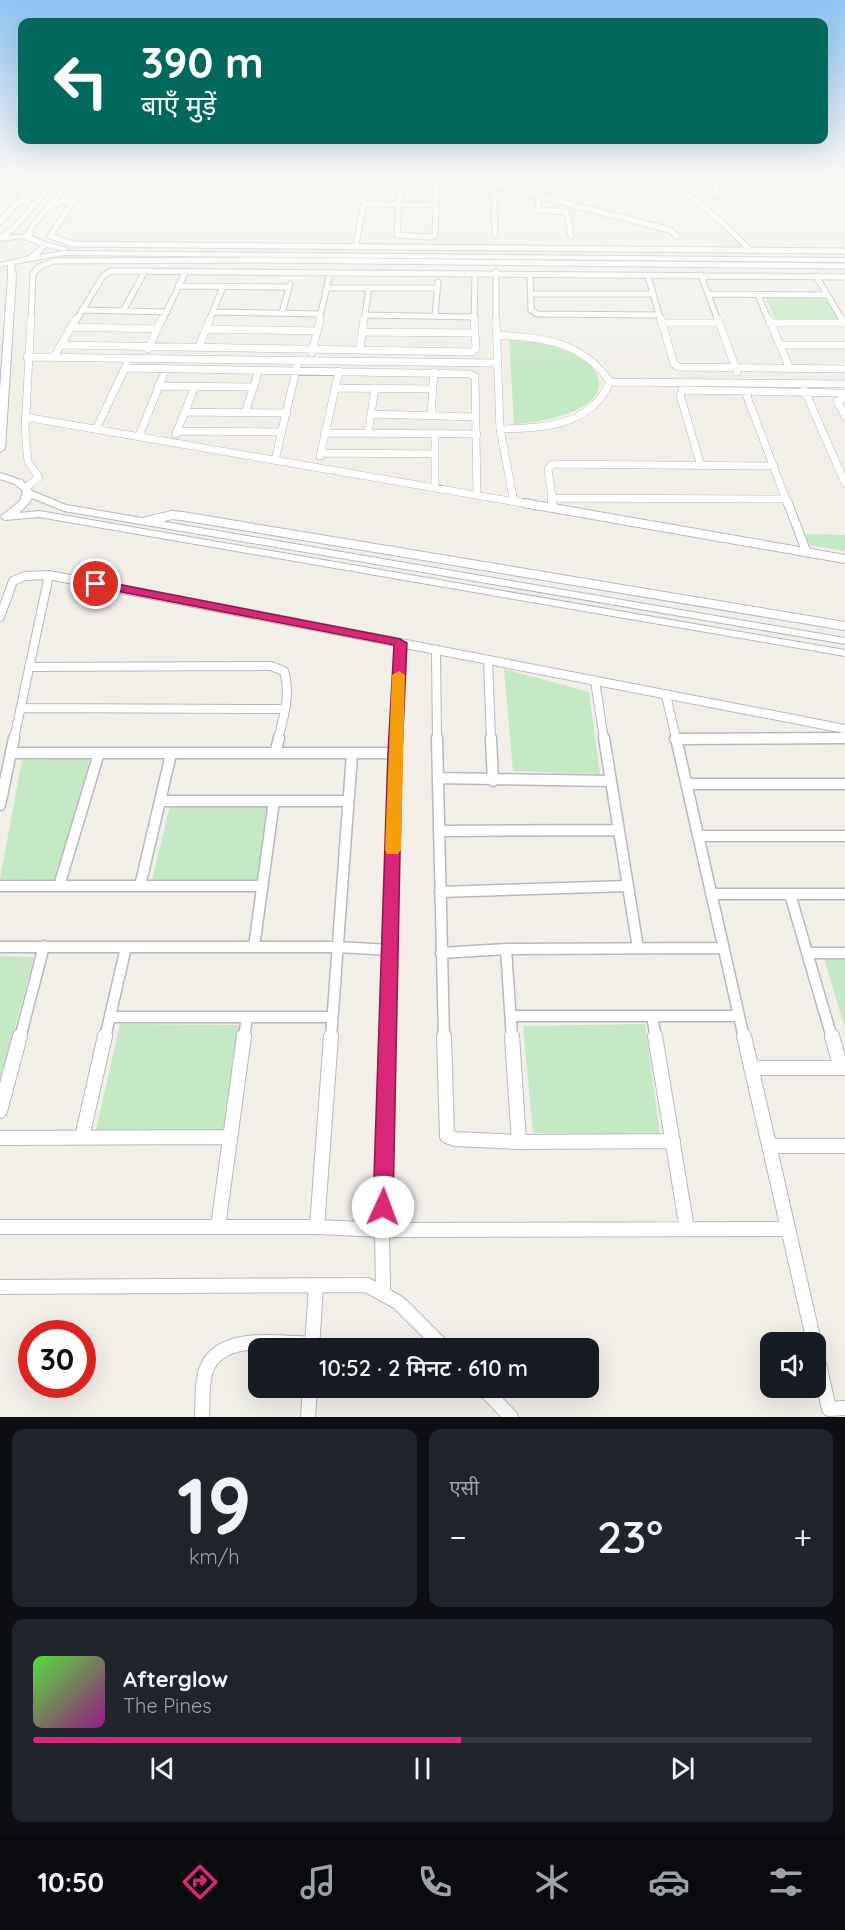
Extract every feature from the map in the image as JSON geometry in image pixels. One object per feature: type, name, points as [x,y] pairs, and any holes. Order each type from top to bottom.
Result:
[{"type":"street","points":[[39,242],[65,249],[356,246],[753,253],[845,258]]},
{"type":"street","points":[[68,242],[167,248],[753,253],[845,251]]},
{"type":"street","points":[[742,242],[753,253]]},
{"type":"street","points":[[31,258],[39,254],[43,244]]},
{"type":"street","points":[[0,265],[64,253],[845,258]]},
{"type":"street","points":[[151,254],[168,260]]},
{"type":"street","points":[[2,518],[18,510],[27,502],[28,490],[39,477],[28,462],[25,417],[27,357],[33,274],[39,267],[54,261],[67,259],[845,266]]},
{"type":"street","points":[[759,265],[776,259]]},
{"type":"street","points":[[497,263],[496,363],[500,429],[514,502]]},
{"type":"street","points":[[0,449],[11,264]]},
{"type":"street","points":[[123,311],[145,271]]},
{"type":"street","points":[[52,358],[107,273],[186,271],[845,277]]},
{"type":"street","points":[[143,359],[186,271]]},
{"type":"street","points":[[282,313],[293,273]]},
{"type":"street","points":[[309,361],[330,273]]},
{"type":"street","points":[[435,315],[439,274]]},
{"type":"street","points":[[62,345],[470,352],[476,350],[475,275]]},
{"type":"street","points":[[530,275],[531,310],[537,314],[659,315]]},
{"type":"street","points":[[701,275],[742,383]]},
{"type":"street","points":[[648,276],[674,364],[689,369],[845,369]]},
{"type":"street","points":[[816,276],[844,323]]},
{"type":"street","points":[[178,286],[289,287]]},
{"type":"street","points":[[199,347],[223,287]]},
{"type":"street","points":[[327,288],[438,288]]},
{"type":"street","points":[[360,349],[369,288]]},
{"type":"street","points":[[531,294],[653,294]]},
{"type":"street","points":[[708,294],[827,295]]},
{"type":"street","points":[[758,295],[790,369]]},
{"type":"street","points":[[81,310],[166,312]]},
{"type":"street","points":[[213,312],[321,314]]},
{"type":"street","points":[[365,315],[475,317]]},
{"type":"street","points":[[661,323],[718,323]]},
{"type":"street","points":[[770,323],[844,323]]},
{"type":"street","points":[[72,327],[158,329]]},
{"type":"street","points":[[206,330],[317,331]]},
{"type":"street","points":[[363,332],[474,333]]},
{"type":"street","points":[[497,335],[532,338],[571,348],[590,357],[602,368],[610,382]]},
{"type":"street","points":[[780,345],[845,345]]},
{"type":"street","points":[[27,357],[496,363]]},
{"type":"street","points":[[96,429],[129,359]]},
{"type":"street","points":[[275,460],[298,361]]},
{"type":"street","points":[[125,368],[434,372],[473,375],[477,434],[477,495]]},
{"type":"street","points":[[139,436],[166,369]]},
{"type":"street","points":[[245,413],[259,370]]},
{"type":"street","points":[[318,468],[339,371]]},
{"type":"street","points":[[431,415],[434,372]]},
{"type":"street","points":[[610,382],[845,384]]},
{"type":"street","points":[[500,429],[526,428],[572,418],[589,411],[601,401],[610,382]]},
{"type":"street","points":[[803,384],[845,483]]},
{"type":"street","points":[[158,386],[254,387]]},
{"type":"street","points":[[173,443],[195,386]]},
{"type":"street","points":[[335,388],[433,389]]},
{"type":"street","points":[[368,433],[375,388]]},
{"type":"street","points":[[701,466],[680,391],[845,393]]},
{"type":"street","points":[[746,391],[806,551]]},
{"type":"street","points":[[845,398],[837,401],[843,408],[845,416]]},
{"type":"street","points":[[185,412],[287,413]]},
{"type":"street","points":[[371,414],[476,417]]},
{"type":"street","points":[[25,417],[845,559]]},
{"type":"street","points":[[177,431],[282,432]]},
{"type":"street","points":[[325,433],[477,434]]},
{"type":"street","points":[[435,434],[435,487]]},
{"type":"street","points":[[321,453],[435,454]]},
{"type":"street","points":[[834,456],[845,457]]},
{"type":"street","points":[[553,508],[548,469],[554,464],[774,466]]},
{"type":"street","points":[[0,476],[20,481],[28,490],[64,508],[845,641]]},
{"type":"street","points":[[551,498],[786,499]]},
{"type":"street","points":[[2,518],[39,513],[845,653]]},
{"type":"street","points":[[147,521],[172,515],[182,516],[845,627]]},
{"type":"street","points":[[0,617],[9,585],[14,578],[25,574],[49,575],[845,729]]},
{"type":"street","points":[[0,805],[49,575]]},
{"type":"street","points":[[383,1290],[382,1230],[400,643]]},
{"type":"street","points":[[436,650],[441,953],[447,1136],[455,1139],[519,1142],[673,1141]]},
{"type":"street","points":[[488,660],[493,781]]},
{"type":"street","points":[[29,667],[271,666],[285,674],[285,709],[275,753]]},
{"type":"street","points":[[595,681],[638,948]]},
{"type":"street","points":[[666,694],[812,1332]]},
{"type":"street","points":[[21,708],[285,709]]},
{"type":"street","points":[[675,739],[845,738]]},
{"type":"street","points":[[11,753],[395,753]]},
{"type":"street","points":[[59,886],[99,753]]},
{"type":"street","points":[[140,886],[171,753]]},
{"type":"street","points":[[317,1227],[352,754]]},
{"type":"street","points":[[439,778],[493,781],[610,781]]},
{"type":"street","points":[[686,784],[845,784]]},
{"type":"street","points":[[160,801],[348,801]]},
{"type":"street","points":[[254,947],[274,801]]},
{"type":"street","points":[[440,831],[619,830]]},
{"type":"street","points":[[698,836],[845,836]]},
{"type":"street","points":[[0,886],[262,886]]},
{"type":"street","points":[[440,892],[628,886]]},
{"type":"street","points":[[711,894],[845,894]]},
{"type":"street","points":[[751,1068],[843,1068],[790,894]]},
{"type":"street","points":[[0,1111],[44,946]]},
{"type":"street","points":[[0,947],[338,947],[391,950]]},
{"type":"street","points":[[82,1137],[126,947]]},
{"type":"street","points":[[441,953],[506,949],[723,948]]},
{"type":"street","points":[[506,949],[519,1142]]},
{"type":"street","points":[[807,953],[845,952]]},
{"type":"street","points":[[511,1016],[739,1016]]},
{"type":"street","points":[[652,1016],[687,1229]]},
{"type":"street","points":[[110,1017],[333,1017]]},
{"type":"street","points":[[218,1227],[247,1017]]},
{"type":"street","points":[[0,1137],[230,1137]]},
{"type":"street","points":[[769,1146],[845,1146]]},
{"type":"street","points":[[0,1227],[317,1227],[382,1230],[788,1229]]},
{"type":"street","points":[[0,1287],[367,1285],[383,1290],[434,1338]]},
{"type":"street","points":[[313,1338],[316,1286]]},
{"type":"street","points":[[202,1417],[206,1369],[214,1354],[226,1347],[248,1344]]},
{"type":"street","points":[[826,1383],[835,1411]]},
{"type":"street","points":[[308,1417],[309,1398]]},
{"type":"street","points":[[493,1398],[511,1417]]},
{"type":"green space","points":[[765,296],[825,296],[840,322],[776,322]]},
{"type":"green space","points":[[509,339],[533,342],[573,353],[593,368],[598,378],[598,390],[592,399],[568,413],[514,424]]},
{"type":"green space","points":[[804,534],[845,535],[845,551],[808,545]]},
{"type":"green space","points":[[504,669],[589,692],[600,774],[513,771]]},
{"type":"green space","points":[[90,758],[56,880],[0,879],[22,760]]},
{"type":"green space","points":[[170,806],[267,806],[257,882],[152,880]]},
{"type":"green space","points":[[0,956],[34,957],[0,1084]]},
{"type":"green space","points":[[824,958],[845,958],[845,1029]]},
{"type":"green space","points":[[120,1024],[239,1025],[224,1132],[96,1130]]},
{"type":"green space","points":[[645,1024],[660,1134],[533,1133],[523,1026]]},
{"type":"slow traffic","points":[[393,850],[399,675]]},
{"type":"route","points":[[96,584],[400,643],[383,1207]]}]
